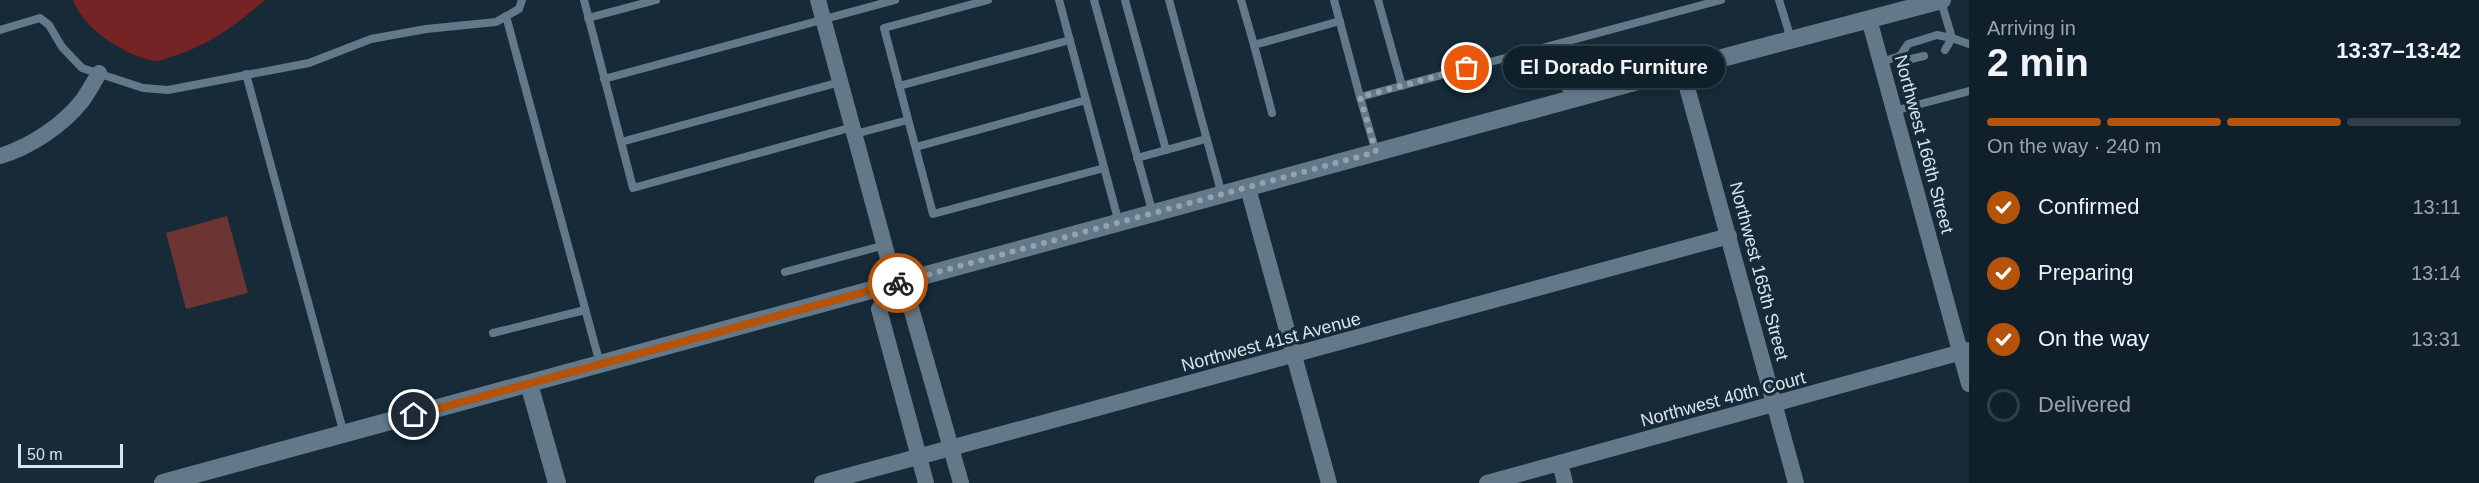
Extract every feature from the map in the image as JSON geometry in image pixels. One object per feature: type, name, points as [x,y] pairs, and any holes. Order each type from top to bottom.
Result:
[{"type":"street","points":[[818,0],[895,284],[909,301],[961,483]]},
{"type":"street","points":[[164,483],[1941,0]]},
{"type":"street","name":"Northwest 166th Street","points":[[1869,19],[1965,351],[1969,384]]},
{"type":"street","name":"Northwest 165th Street","points":[[1682,69],[1796,483]]},
{"type":"street","points":[[0,156],[15,152],[45,134],[81,102],[99,73]]},
{"type":"street","points":[[1248,188],[1329,483]]},
{"type":"street","name":"Northwest 41st Avenue","points":[[822,483],[1729,236]]},
{"type":"street","points":[[895,284],[879,309],[926,483]]},
{"type":"street","name":"Northwest 40th Court","points":[[1487,483],[1965,351]]},
{"type":"street","points":[[529,384],[557,483]]},
{"type":"street","points":[[1560,464],[1565,483]]},
{"type":"lane","points":[[0,30],[40,18],[49,25],[62,48],[82,68],[143,88],[168,90],[309,63],[370,39],[426,29],[496,22],[519,9],[522,0]]},
{"type":"lane","points":[[584,0],[633,188],[854,130],[908,120]]},
{"type":"lane","points":[[588,18],[656,0]]},
{"type":"lane","points":[[604,79],[896,0]]},
{"type":"lane","points":[[988,0],[961,4],[884,28],[933,214],[1104,168]]},
{"type":"lane","points":[[1059,0],[1119,223]]},
{"type":"lane","points":[[1094,0],[1153,214]]},
{"type":"lane","points":[[1125,0],[1167,150]]},
{"type":"lane","points":[[1168,0],[1222,195]]},
{"type":"lane","points":[[1241,0],[1272,113]]},
{"type":"lane","points":[[1334,0],[1376,152]]},
{"type":"lane","points":[[1378,0],[1402,86]]},
{"type":"lane","points":[[1360,97],[1721,0]]},
{"type":"lane","points":[[1779,0],[1791,39]]},
{"type":"lane","points":[[1941,0],[1952,38],[1945,50]]},
{"type":"lane","points":[[506,16],[600,364]]},
{"type":"lane","points":[[1254,45],[1340,21]]},
{"type":"lane","points":[[1900,56],[1908,44],[1937,35],[1969,44]]},
{"type":"lane","points":[[899,86],[1070,40]]},
{"type":"lane","points":[[1555,45],[1569,100]]},
{"type":"lane","points":[[1881,62],[1900,56],[1911,59],[1924,56]]},
{"type":"lane","points":[[246,74],[345,434]]},
{"type":"lane","points":[[621,141],[840,82]]},
{"type":"lane","points":[[1894,111],[1969,91]]},
{"type":"lane","points":[[916,147],[1086,100]]},
{"type":"lane","points":[[1137,158],[1206,139]]},
{"type":"lane","points":[[785,272],[885,245]]},
{"type":"lane","points":[[493,333],[585,310]]},
{"type":"shaded area","points":[[73,0],[265,0],[211,40],[157,61],[123,50],[106,39],[86,22]]},
{"type":"shaded area","points":[[227,216],[248,293],[186,309],[166,233]]},
{"type":"way so far","points":[[898,283],[1376,152],[1360,97],[1467,68]]},
{"type":"place","name":"El Dorado Furniture","points":[[1467,68]]},
{"type":"route","points":[[414,415],[898,283]]}]
